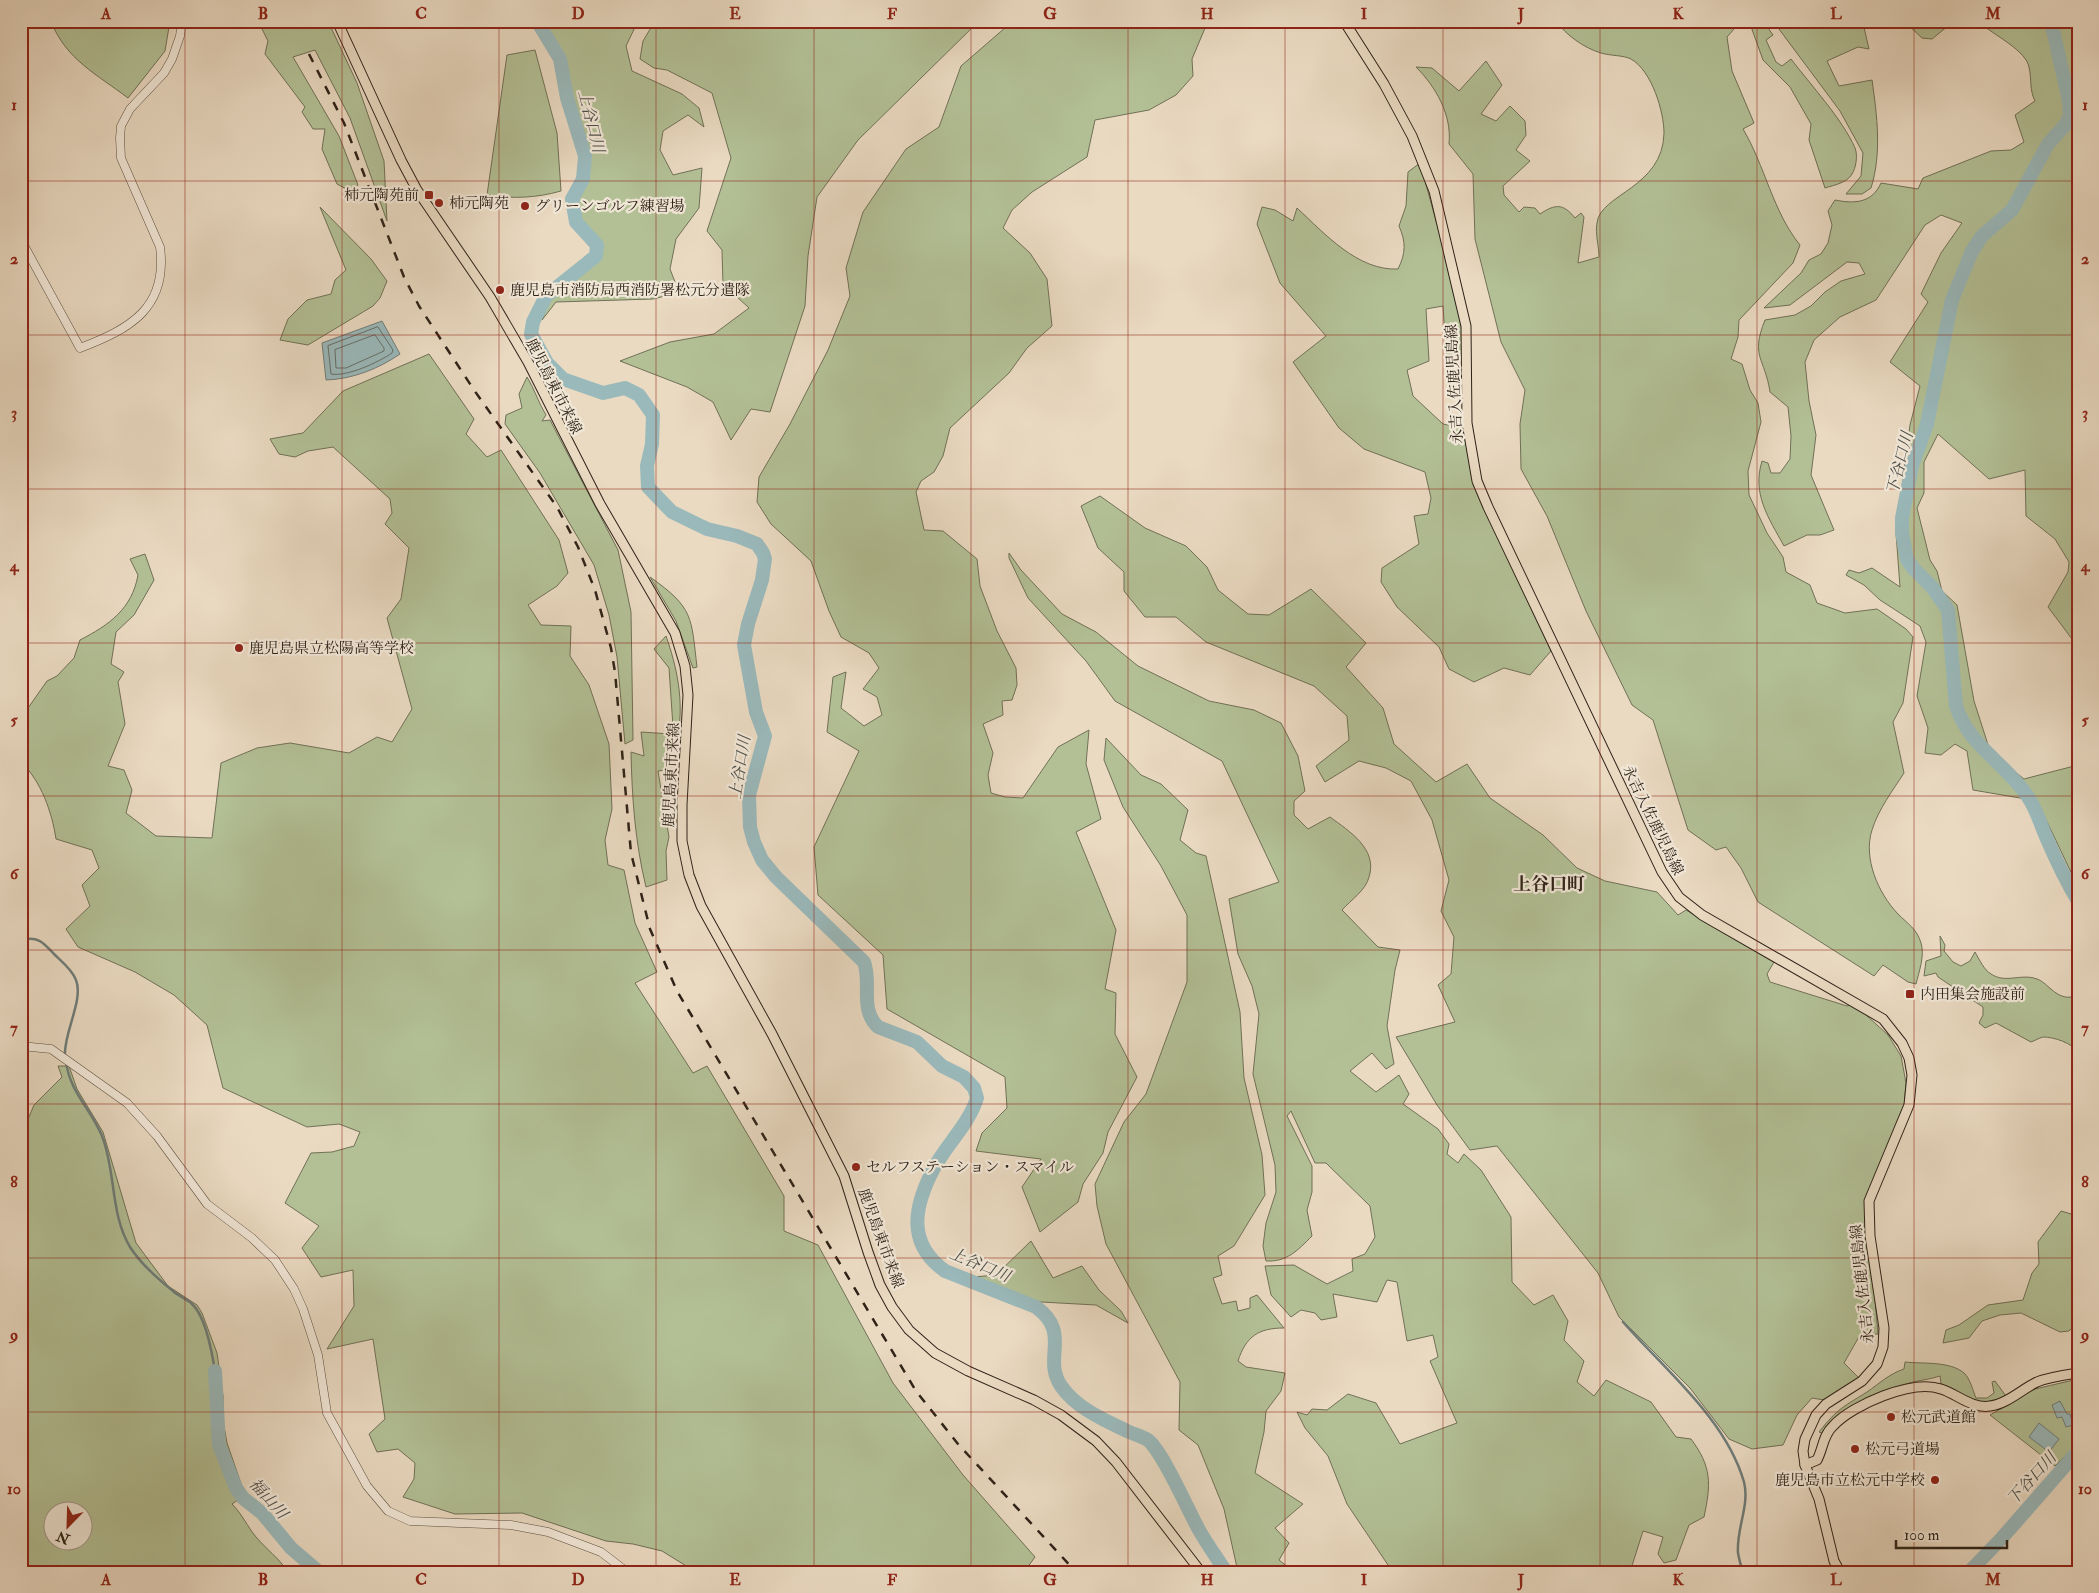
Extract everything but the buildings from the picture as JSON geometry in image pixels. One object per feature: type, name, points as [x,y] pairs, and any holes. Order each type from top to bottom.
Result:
[{"type":"main road","name":"鹿児島東市来線","points":[[338,21],[413,183],[452,244],[490,297],[528,362],[600,504],[675,633],[685,666],[688,696],[682,841],[689,875],[701,906],[772,1034],[844,1176],[880,1285],[892,1307],[909,1330],[936,1353],[968,1371],[1034,1400],[1068,1420],[1096,1441],[1116,1462],[1201,1572]]},
{"type":"main road","name":"永吉入佐鹿児島線","points":[[1344,21],[1384,84],[1412,136],[1434,191],[1466,326],[1467,423],[1477,480],[1488,507],[1662,872],[1679,896],[1702,915],[1884,1018],[1894,1030],[1909,1058],[1912,1075],[1909,1105],[1869,1201],[1870,1236],[1884,1328],[1883,1347],[1877,1364],[1862,1381],[1826,1404],[1816,1415],[1804,1439],[1805,1465],[1819,1499],[1834,1560],[1840,1572]]},
{"type":"main road","points":[[1805,1465],[1817,1460],[1828,1432],[1851,1412],[1907,1388],[1928,1386],[1940,1388],[1969,1403],[1990,1406],[2038,1382],[2078,1372]]},
{"type":"street","points":[[21,240],[80,348],[110,337],[142,314],[159,287],[162,261],[160,248],[121,158],[120,132],[130,109],[164,73],[175,50],[182,21]]},
{"type":"street","points":[[21,1046],[51,1049],[139,1114],[207,1204],[252,1238],[283,1270],[303,1309],[318,1355],[327,1413],[367,1486],[388,1512],[410,1521],[511,1525],[548,1532],[601,1552],[627,1572]]},
{"type":"green space","points":[[51,21],[170,21],[165,51],[128,98],[94,74],[74,56],[57,34]]},
{"type":"green space","points":[[258,21],[328,21],[357,83],[384,161],[387,221],[350,118],[315,50],[293,57],[339,136],[358,185],[350,191],[337,184],[322,149],[325,129],[313,129],[302,112],[305,107],[265,54],[268,41]]},
{"type":"green space","points":[[542,21],[638,21],[626,46],[632,71],[682,94],[699,108],[704,127],[688,115],[663,131],[660,150],[673,175],[702,168],[699,208],[676,239],[670,269],[675,282],[669,295],[653,299],[556,302],[542,320],[549,300],[600,258],[601,245],[580,221],[576,202],[587,180],[589,154],[571,95],[563,53]]},
{"type":"green space","points":[[655,21],[979,21],[858,140],[817,197],[808,256],[805,306],[770,412],[751,409],[731,440],[713,402],[687,387],[620,361],[670,342],[714,334],[749,308],[723,284],[722,250],[707,231],[731,158],[712,93],[667,70],[654,68],[640,59],[643,41]]},
{"type":"green space","points":[[1013,21],[1208,21],[1192,59],[1193,76],[1176,95],[1149,110],[1095,120],[1087,157],[1032,192],[1012,210],[1003,228],[1030,253],[1047,279],[1052,326],[1027,348],[1009,373],[950,428],[943,456],[934,472],[921,481],[916,492],[924,530],[943,531],[977,559],[980,586],[997,631],[1016,668],[1017,685],[1012,700],[1002,701],[1003,715],[983,724],[993,753],[988,775],[991,793],[1005,797],[1023,798],[1058,747],[1089,730],[1086,764],[1101,819],[1076,832],[1116,930],[1105,989],[1116,993],[1115,1034],[1137,1077],[1108,1132],[1103,1153],[1083,1184],[1078,1202],[1040,1232],[1022,1187],[1041,1159],[976,1151],[982,1133],[1007,1108],[1005,1077],[887,1009],[883,955],[818,895],[814,847],[859,751],[827,732],[833,677],[846,672],[841,708],[864,726],[882,715],[877,697],[863,689],[879,668],[869,653],[841,637],[829,611],[811,561],[771,524],[757,502],[759,477],[790,424],[828,350],[850,296],[846,268],[863,212],[906,149],[939,127],[961,66]]},
{"type":"green space","points":[[1556,21],[1741,21],[1727,37],[1732,71],[1754,123],[1743,129],[1751,143],[1776,204],[1800,245],[1793,263],[1739,320],[1738,337],[1731,359],[1742,364],[1750,390],[1758,403],[1761,422],[1748,471],[1749,495],[1767,533],[1783,557],[1786,572],[1810,585],[1817,603],[1845,613],[1877,609],[1906,629],[1913,637],[1903,703],[1893,722],[1904,773],[1878,815],[1872,830],[1869,852],[1874,875],[1884,896],[1898,914],[1915,930],[1921,943],[1922,958],[1916,984],[1908,982],[1883,965],[1874,976],[1758,902],[1741,868],[1726,847],[1716,850],[1688,830],[1653,720],[1632,705],[1586,611],[1547,516],[1521,469],[1520,424],[1525,390],[1501,342],[1475,239],[1473,174],[1449,144],[1448,123],[1441,102],[1430,83],[1416,67],[1432,68],[1459,91],[1486,61],[1502,85],[1481,114],[1496,121],[1510,106],[1525,121],[1526,135],[1516,150],[1530,161],[1503,186],[1504,195],[1519,212],[1524,207],[1535,208],[1540,214],[1550,208],[1559,207],[1567,210],[1575,218],[1581,213],[1584,217],[1578,263],[1599,257],[1597,223],[1601,213],[1609,204],[1643,178],[1654,166],[1661,151],[1664,133],[1662,114],[1651,82],[1638,65],[1631,59],[1605,54],[1588,48],[1570,36]]},
{"type":"green space","points":[[1749,21],[1763,21],[1773,35],[1766,40],[1776,62],[1782,66],[1791,59],[1850,137],[1856,151],[1856,161],[1852,174],[1844,182],[1825,188],[1809,140],[1811,124],[1790,87],[1763,60]]},
{"type":"green space","points":[[1773,21],[1862,21],[1869,49],[1858,47],[1827,61],[1839,86],[1872,80],[1877,120],[1876,161],[1871,188],[1862,194],[1846,194],[1861,176],[1863,153],[1840,111]]},
{"type":"green space","points":[[1904,21],[1954,21],[1932,39],[1922,38]]},
{"type":"green space","points":[[1980,21],[2078,21],[2078,647],[2048,607],[2068,572],[2069,562],[2055,539],[2026,516],[2025,470],[1989,479],[1938,434],[1924,462],[1924,493],[1917,508],[1930,560],[1937,571],[1942,591],[1957,605],[1974,701],[1990,751],[2024,779],[2078,765],[2078,887],[2040,807],[2020,798],[1973,790],[1967,751],[1955,744],[1941,755],[1925,753],[1928,728],[1917,696],[1926,642],[1920,626],[1880,600],[1864,585],[1846,575],[1849,570],[1859,573],[1872,568],[1900,587],[1896,533],[1910,425],[1920,386],[1890,362],[1928,302],[1921,294],[1941,253],[1962,223],[1941,215],[1925,225],[1876,300],[1840,317],[1814,340],[1805,362],[1809,401],[1816,435],[1811,475],[1834,530],[1820,535],[1807,535],[1784,546],[1767,515],[1760,495],[1759,473],[1762,461],[1768,463],[1771,473],[1780,473],[1790,459],[1791,436],[1788,407],[1770,392],[1760,357],[1759,342],[1765,320],[1795,315],[1811,306],[1825,292],[1841,281],[1865,274],[1859,263],[1847,262],[1790,305],[1764,308],[1801,273],[1809,260],[1821,254],[1828,243],[1832,225],[1828,211],[1835,200],[1856,202],[1868,198],[1873,195],[1881,183],[1918,189],[1923,178],[1991,151],[2011,150],[2024,142],[2015,115],[2035,101],[2027,61],[2010,44],[1984,26]]},
{"type":"green space","points":[[535,50],[557,133],[561,191],[524,197],[487,195],[507,55]]},
{"type":"green space","points":[[1420,163],[1459,304],[1465,358],[1447,363],[1443,306],[1426,309],[1429,361],[1407,370],[1413,396],[1443,424],[1464,428],[1477,492],[1551,651],[1530,675],[1504,668],[1474,682],[1449,669],[1439,647],[1397,607],[1381,582],[1382,568],[1419,544],[1414,516],[1428,514],[1431,498],[1425,472],[1364,449],[1339,428],[1293,362],[1326,336],[1280,283],[1257,224],[1262,207],[1275,210],[1293,221],[1297,208],[1343,249],[1356,257],[1369,264],[1383,268],[1398,269],[1404,253],[1404,242],[1399,226],[1406,206],[1408,172]]},
{"type":"green space","points":[[320,207],[371,259],[387,281],[380,298],[373,306],[308,345],[280,340],[288,319],[307,300],[331,294],[335,280],[346,270]]},
{"type":"green space","points":[[429,354],[474,419],[466,434],[487,457],[501,450],[559,540],[568,573],[557,586],[528,605],[541,625],[571,626],[570,656],[589,685],[609,744],[612,809],[605,840],[608,865],[624,870],[635,923],[657,972],[635,983],[693,1073],[707,1066],[784,1196],[784,1231],[818,1245],[893,1383],[963,1475],[1035,1557],[1024,1572],[696,1572],[662,1551],[633,1544],[606,1541],[522,1513],[455,1514],[403,1497],[414,1479],[415,1463],[398,1449],[377,1452],[369,1434],[385,1419],[373,1339],[327,1349],[354,1306],[353,1270],[321,1277],[302,1248],[319,1226],[285,1203],[311,1153],[332,1152],[354,1146],[360,1132],[339,1124],[307,1127],[223,1088],[207,1025],[174,995],[135,972],[78,947],[66,929],[90,906],[82,885],[99,868],[92,850],[56,839],[52,818],[40,788],[21,762],[21,718],[47,681],[57,676],[74,658],[80,640],[110,622],[125,607],[135,587],[138,575],[130,559],[145,554],[154,580],[134,615],[116,632],[111,664],[124,672],[118,682],[125,724],[108,766],[124,770],[132,790],[126,813],[156,836],[212,838],[221,763],[257,748],[290,743],[349,753],[377,737],[392,742],[412,709],[387,618],[401,599],[409,548],[385,524],[392,513],[390,499],[333,447],[308,451],[295,457],[279,454],[270,439],[303,433],[343,391]]},
{"type":"green space","points":[[527,377],[546,415],[542,421],[550,420],[618,550],[631,612],[633,740],[625,744],[617,657],[609,615],[594,565],[540,473],[505,424],[506,415],[522,408],[519,394]]},
{"type":"green space","points":[[1100,496],[1145,528],[1186,546],[1207,567],[1218,590],[1248,614],[1269,615],[1311,589],[1366,643],[1346,667],[1383,708],[1394,744],[1436,782],[1467,764],[1490,798],[1543,835],[1577,868],[1605,881],[1657,892],[1678,915],[1686,910],[1774,962],[1767,974],[1770,982],[1847,1006],[1854,1004],[1888,1035],[1901,1056],[1906,1083],[1904,1105],[1866,1198],[1865,1225],[1873,1276],[1878,1334],[1860,1335],[1844,1363],[1860,1379],[1830,1401],[1812,1398],[1797,1415],[1783,1445],[1752,1449],[1729,1439],[1690,1388],[1619,1317],[1598,1273],[1497,1146],[1470,1150],[1437,1105],[1396,1037],[1455,1022],[1438,985],[1451,974],[1454,937],[1441,911],[1449,880],[1432,820],[1411,781],[1386,768],[1359,761],[1325,782],[1316,766],[1349,740],[1347,716],[1314,686],[1206,642],[1176,617],[1145,617],[1124,591],[1124,572],[1098,548],[1081,506]]},
{"type":"green space","points":[[1009,553],[1021,570],[1062,614],[1096,632],[1138,666],[1209,701],[1254,710],[1281,723],[1298,756],[1305,791],[1294,801],[1294,815],[1308,829],[1330,817],[1353,835],[1366,849],[1371,867],[1369,877],[1362,891],[1342,910],[1378,947],[1400,950],[1395,970],[1387,1026],[1394,1064],[1386,1069],[1372,1053],[1350,1071],[1376,1092],[1399,1075],[1409,1094],[1403,1104],[1438,1129],[1449,1144],[1447,1154],[1458,1163],[1464,1154],[1481,1170],[1511,1217],[1512,1282],[1534,1305],[1553,1295],[1568,1321],[1564,1340],[1584,1361],[1577,1382],[1594,1396],[1606,1380],[1651,1402],[1676,1437],[1691,1439],[1698,1449],[1703,1458],[1708,1476],[1708,1495],[1704,1517],[1689,1525],[1676,1560],[1664,1563],[1658,1554],[1663,1537],[1643,1531],[1630,1572],[1381,1572],[1390,1568],[1347,1504],[1328,1456],[1305,1428],[1297,1412],[1307,1415],[1312,1409],[1327,1410],[1348,1394],[1376,1403],[1400,1444],[1457,1423],[1430,1361],[1438,1357],[1433,1335],[1407,1341],[1397,1282],[1387,1280],[1377,1302],[1333,1294],[1337,1317],[1321,1320],[1315,1313],[1301,1310],[1291,1317],[1271,1295],[1265,1266],[1294,1265],[1327,1284],[1353,1271],[1352,1259],[1365,1254],[1375,1237],[1370,1206],[1326,1163],[1315,1163],[1291,1111],[1287,1116],[1312,1166],[1312,1192],[1307,1210],[1312,1236],[1296,1251],[1286,1257],[1280,1260],[1266,1261],[1263,1246],[1266,1223],[1276,1192],[1275,1165],[1253,1074],[1259,1014],[1252,986],[1238,954],[1229,899],[1279,882],[1222,761],[1115,701],[1086,661],[1028,598],[1009,558]]},
{"type":"green space","points":[[650,577],[675,597],[688,615],[697,667],[693,668],[676,621]]},
{"type":"green space","points":[[666,636],[678,684],[680,722],[676,743],[665,770],[658,771],[669,837],[666,851],[667,880],[646,887],[635,820],[631,752],[644,756],[641,732],[671,734],[673,727],[669,668],[654,649]]},
{"type":"green space","points":[[1106,738],[1141,775],[1161,784],[1188,810],[1180,840],[1196,853],[1206,856],[1240,1012],[1244,1078],[1262,1155],[1265,1195],[1234,1246],[1218,1256],[1222,1275],[1213,1278],[1222,1304],[1236,1301],[1238,1311],[1250,1308],[1250,1298],[1257,1295],[1284,1328],[1275,1328],[1255,1335],[1245,1345],[1238,1361],[1246,1367],[1285,1373],[1281,1391],[1266,1411],[1264,1432],[1255,1473],[1303,1504],[1275,1528],[1289,1543],[1279,1560],[1294,1572],[1238,1572],[1224,1509],[1198,1445],[1179,1430],[1180,1382],[1106,1244],[1097,1206],[1095,1184],[1124,1122],[1146,1094],[1187,982],[1187,915],[1161,866],[1123,807],[1104,760]]},
{"type":"green space","points":[[1940,936],[1945,945],[1944,951],[1953,962],[1961,966],[1970,961],[1975,952],[1986,970],[1997,977],[2031,977],[2041,981],[2059,995],[2071,997],[2078,995],[2078,1052],[2072,1046],[2057,1039],[2043,1037],[2031,1042],[1996,1023],[1985,1028],[1979,1023],[1983,1015],[1983,1007],[1938,977],[1936,973],[1924,976],[1926,961],[1941,956]]},
{"type":"green space","points":[[58,1066],[69,1066],[77,1089],[103,1132],[136,1243],[168,1286],[197,1305],[202,1313],[217,1353],[223,1396],[223,1421],[227,1443],[245,1495],[232,1504],[256,1537],[288,1572],[21,1572],[21,1136],[34,1105],[62,1077]]},
{"type":"green space","points":[[2061,1211],[2078,1216],[2078,1322],[2069,1331],[2060,1332],[2021,1313],[2000,1315],[1982,1321],[1969,1338],[1943,1343],[1946,1330],[1959,1325],[1988,1305],[2023,1300],[2032,1273],[2039,1264],[2038,1242]]},
{"type":"green space","points":[[1031,1241],[1053,1278],[1082,1266],[1099,1290],[1121,1311],[1128,1323],[1096,1305],[1041,1302],[1012,1295],[974,1277],[996,1275]]},
{"type":"green space","points":[[1905,1362],[1944,1365],[1958,1369],[1968,1378],[1976,1398],[1987,1398],[1994,1393],[1992,1382],[1995,1381],[2006,1396],[1989,1402],[1973,1400],[1941,1384],[1940,1376],[1896,1387],[1885,1392],[1838,1419],[1822,1433],[1819,1432],[1841,1409],[1889,1376],[1904,1369]]},
{"type":"green space","points":[[2078,1379],[2078,1443],[2055,1466],[1990,1415],[2035,1389]]},
{"type":"water","points":[[382,321],[400,354],[365,372],[346,378],[326,380],[322,343]]},
{"type":"water","points":[[2060,1401],[2067,1414],[2070,1414],[2073,1425],[2066,1427],[2062,1417],[2057,1418],[2052,1405]]},
{"type":"water","points":[[2039,1423],[2059,1439],[2049,1452],[2029,1437]]},
{"type":"waterway","name":"上谷口川","points":[[537,21],[560,59],[567,98],[585,156],[583,179],[572,199],[576,222],[597,245],[596,256],[546,296],[533,322],[531,334],[547,363],[563,379],[603,393],[625,388],[639,395],[653,415],[652,444],[647,466],[648,487],[672,512],[707,529],[737,536],[757,544],[763,553],[765,559],[762,580],[748,624],[744,645],[756,712],[765,736],[749,795],[750,827],[754,842],[762,860],[776,877],[864,962],[867,978],[867,1004],[872,1020],[878,1027],[917,1042],[942,1066],[964,1077],[974,1088],[977,1098],[969,1117],[939,1159],[922,1196],[917,1223],[919,1236],[924,1248],[945,1271],[1036,1307],[1047,1317],[1055,1336],[1054,1366],[1061,1386],[1074,1401],[1091,1413],[1148,1440],[1154,1446],[1168,1468],[1199,1530],[1226,1572]]},
{"type":"waterway","name":"下谷口川","points":[[2051,21],[2069,101],[2070,116],[2066,124],[2048,144],[2012,210],[1982,236],[1972,251],[1952,300],[1927,424],[1912,466],[1902,518],[1902,533],[1907,559],[1913,568],[1932,587],[1948,610],[1956,706],[1962,721],[1979,744],[2009,774],[2028,797],[2069,886],[2078,901]]},
{"type":"waterway","points":[[21,940],[32,939],[43,943],[69,969],[76,980],[78,988],[76,1007],[67,1038],[65,1056]]},
{"type":"waterway","points":[[66,1061],[71,1082],[102,1136],[109,1163],[119,1221],[130,1247],[155,1276],[175,1293],[190,1302],[197,1310],[208,1336],[215,1371]]},
{"type":"waterway","points":[[1623,1322],[1709,1416],[1735,1459],[1744,1482],[1745,1491],[1738,1544],[1738,1553],[1743,1572]]},
{"type":"waterway","name":"福山川","points":[[215,1371],[219,1445],[236,1488],[243,1498],[262,1513],[291,1548],[319,1572]]},
{"type":"waterway","name":"下谷口川","points":[[1969,1572],[2001,1539],[2078,1451]]},
{"type":"railway","points":[[309,54],[344,123],[404,277],[419,306],[474,390],[557,507],[578,547],[595,590],[611,648],[615,672],[631,853],[650,929],[677,991],[916,1391],[958,1444],[1076,1572]]},
{"type":"place","name":"柿元陶苑前","points":[[429,195]]},
{"type":"place","name":"柿元陶苑","points":[[439,203]]},
{"type":"place","name":"グリーンゴルフ練習場","points":[[525,206]]},
{"type":"place","name":"鹿児島市消防局西消防署松元分遣隊","points":[[500,290]]},
{"type":"place","name":"鹿児島県立松陽高等学校","points":[[239,648]]},
{"type":"place","name":"内田集会施設前","points":[[1910,994]]},
{"type":"place","name":"セルフステーション・スマイル","points":[[856,1167]]},
{"type":"place","name":"松元武道館","points":[[1891,1417]]},
{"type":"place","name":"松元弓道場","points":[[1855,1449]]},
{"type":"place","name":"鹿児島市立松元中学校","points":[[1935,1480]]},
{"type":"district","name":"上谷口町","points":[[1549,884]]}]
